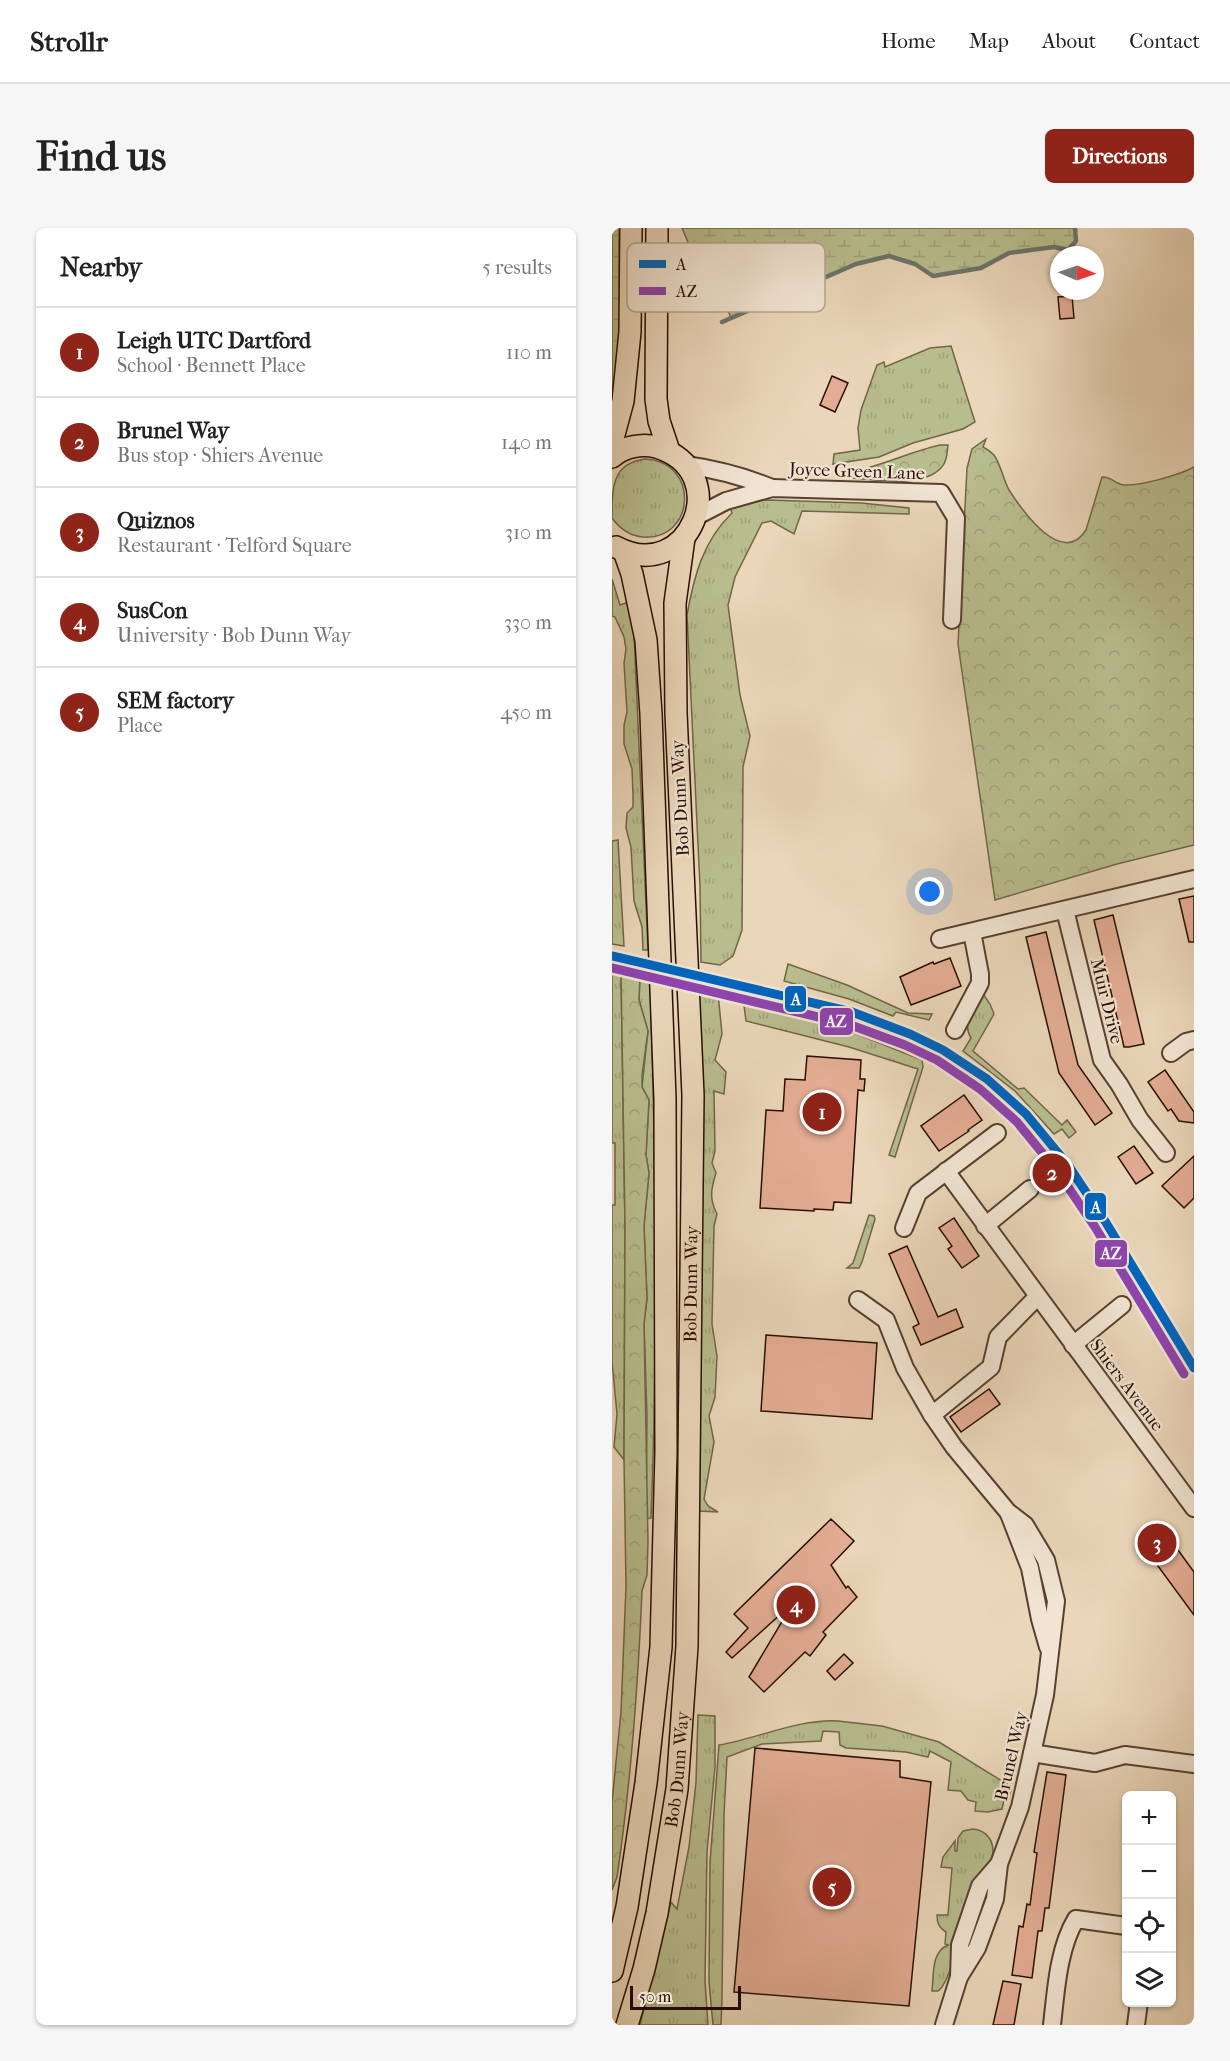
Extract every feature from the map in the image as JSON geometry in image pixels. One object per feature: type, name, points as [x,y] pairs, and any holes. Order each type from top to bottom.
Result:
[{"type":"main road","points":[[631,228],[631,243]]},
{"type":"main road","points":[[657,228],[657,243]]},
{"type":"main road","points":[[612,442],[623,401],[630,312]]},
{"type":"main road","points":[[657,312],[656,399],[659,421],[669,451]]},
{"type":"main road","points":[[612,457],[633,446],[651,446],[669,451],[686,465],[695,480],[699,498],[697,516],[692,528],[671,548],[656,554],[640,555],[618,548]]},
{"type":"main road","name":"Bob Dunn Way","points":[[627,2025],[644,1970],[659,1902],[676,1789],[687,1646],[693,1095],[676,713],[675,603],[684,538]]},
{"type":"main road","name":"Bob Dunn Way","points":[[612,1971],[627,1907],[646,1783],[661,1647],[666,1452],[665,1099],[651,714],[646,640],[632,574],[618,548]]},
{"type":"street","name":"Joyce Green Lane","points":[[686,465],[705,468],[772,488],[941,493],[956,518],[951,620]]},
{"type":"street","name":"Joyce Green Lane","points":[[697,516],[726,501],[772,488]]},
{"type":"street","points":[[940,939],[1194,879]]},
{"type":"street","name":"Muir Drive","points":[[1065,910],[1102,1060],[1140,1120],[1166,1153]]},
{"type":"street","points":[[955,1030],[980,983],[981,974],[972,932]]},
{"type":"street","points":[[1171,1053],[1186,1042],[1194,1040]]},
{"type":"street","points":[[904,1228],[918,1193],[997,1133]]},
{"type":"street","name":"Shiers Avenue","points":[[946,1171],[1037,1297],[1192,1501]]},
{"type":"street","points":[[986,1226],[1030,1189]]},
{"type":"street","points":[[932,1415],[991,1367],[998,1337],[1037,1297]]},
{"type":"street","name":"Brunel Way","points":[[858,1300],[886,1320],[905,1368],[932,1415],[973,1472],[1008,1512],[1030,1568],[1040,1619],[1050,1653],[1045,1695],[1020,1807],[999,1864],[995,1899],[977,1948],[958,1977],[944,2025]]},
{"type":"street","name":"Shiers Avenue","points":[[1073,1345],[1122,1305]]},
{"type":"street","points":[[1032,1753],[1095,1763],[1125,1755],[1194,1764]]},
{"type":"street","points":[[1052,2025],[1068,1933],[1076,1919],[1122,1925]]},
{"type":"street","points":[[1136,2025],[1138,2007]]},
{"type":"green space","points":[[612,228],[619,228],[619,357],[612,394]]},
{"type":"green space","points":[[682,228],[1075,228],[1076,241],[1072,246],[1050,246],[1009,253],[981,268],[933,276],[915,264],[889,256],[856,264],[825,277],[825,243],[688,243]]},
{"type":"green space","points":[[728,312],[745,312],[731,318]]},
{"type":"green space","points":[[951,346],[975,422],[963,429],[913,443],[879,457],[833,464],[834,454],[860,450],[858,428],[861,410],[877,365],[884,362],[885,367],[930,348]]},
{"type":"green space","points":[[986,439],[983,447],[994,455],[1009,490],[1023,510],[1043,532],[1066,543],[1076,540],[1086,530],[1102,477],[1124,485],[1131,485],[1160,479],[1194,467],[1194,845],[1117,864],[995,900],[958,644],[967,468],[972,449]]},
{"type":"green space","points":[[940,445],[948,445],[944,463],[933,474],[923,478],[887,481],[852,478],[849,475],[851,472]]},
{"type":"green space","points":[[645,459],[663,463],[676,473],[683,486],[684,501],[681,515],[673,527],[660,535],[643,537],[629,533],[618,525],[612,518],[612,507],[614,487],[620,472],[634,461]]},
{"type":"green space","points":[[768,500],[861,503],[909,508],[909,514],[802,511],[794,534],[771,521],[762,523],[735,577],[728,605],[740,695],[750,736],[743,767],[742,930],[733,956],[720,965],[701,962],[700,886],[687,615],[701,560],[714,535],[732,513],[730,506]]},
{"type":"green space","points":[[612,579],[620,605],[629,602],[634,633],[648,950],[643,950],[642,927],[634,901],[631,847],[626,828],[627,813],[633,807],[633,795],[632,769],[624,744],[627,712],[624,663],[626,649],[624,637],[615,617],[612,616]]},
{"type":"green space","points":[[618,840],[624,946],[612,944],[612,841]]},
{"type":"green space","points":[[788,964],[847,985],[908,1013],[932,1014],[929,1020],[896,1012],[893,1016],[849,999],[784,981]]},
{"type":"green space","points":[[612,969],[621,972],[625,1225],[624,1460],[614,1447],[617,1414],[612,1361],[612,1205],[615,1205],[615,1143],[612,1143]]},
{"type":"green space","points":[[621,972],[640,976],[639,1000],[648,1031],[642,1087],[649,1100],[646,1155],[649,1173],[644,1226],[647,1298],[644,1324],[648,1542],[647,1575],[642,1591],[630,1770],[617,1877],[612,1890],[612,1802],[621,1712],[626,1586],[625,1225]]},
{"type":"green space","points":[[640,976],[650,979],[655,1181],[653,1451],[651,1518],[646,1519],[647,1416],[644,1324],[647,1298],[644,1226],[649,1173],[646,1155],[649,1100],[642,1087],[648,1031],[639,1000]]},
{"type":"green space","points":[[698,988],[718,993],[722,1034],[715,1060],[726,1072],[724,1094],[714,1091],[715,1151],[712,1163],[716,1173],[712,1194],[717,1214],[714,1226],[712,1324],[717,1356],[715,1397],[709,1416],[714,1442],[704,1499],[708,1506],[718,1512],[699,1511],[701,1235]]},
{"type":"green space","points":[[983,994],[994,1014],[973,1051],[1018,1089],[1024,1088],[1062,1125],[1067,1120],[1076,1132],[1069,1138],[1062,1129],[1054,1134],[1015,1091],[963,1051],[971,1038],[968,1032],[968,1021]]},
{"type":"green space","points":[[743,998],[810,1013],[848,1026],[849,1031],[922,1060],[923,1067],[895,1157],[889,1155],[918,1069],[849,1047],[746,1021]]},
{"type":"green space","points":[[948,1062],[973,1079],[1009,1110],[1040,1144],[1039,1146],[989,1097],[942,1063]]},
{"type":"green space","points":[[869,1215],[874,1216],[875,1219],[862,1262],[859,1268],[847,1268],[853,1263]]},
{"type":"green space","points":[[698,1715],[715,1716],[715,1767],[707,1851],[705,1981],[708,2025],[640,2025],[671,1902],[677,1909],[689,1847],[696,1782]]},
{"type":"green space","points":[[838,1721],[882,1726],[939,1742],[1010,1786],[1008,1801],[1004,1800],[1002,1809],[988,1812],[975,1811],[976,1802],[968,1800],[961,1791],[948,1790],[951,1762],[930,1751],[928,1757],[906,1752],[846,1748],[840,1745],[839,1732],[823,1731],[821,1741],[762,1744],[727,1757],[721,2025],[713,2025],[709,1982],[710,1863],[719,1745],[793,1726]]},
{"type":"green space","points":[[973,1829],[985,1833],[990,1839],[993,1847],[992,1858],[978,1889],[947,1978],[938,1991],[932,1991],[936,1958],[948,1945],[945,1944],[946,1932],[940,1927],[937,1918],[937,1915],[948,1915],[952,1868],[941,1867],[943,1857],[955,1841],[955,1851],[957,1851],[958,1838],[963,1831]]},
{"type":"building","points":[[1058,300],[1072,300],[1074,318],[1060,319]]},
{"type":"building","points":[[832,376],[848,383],[835,412],[820,405]]},
{"type":"building","points":[[1194,896],[1194,942],[1189,942],[1179,899]]},
{"type":"building","points":[[1113,915],[1144,1044],[1129,1047],[1124,1047],[1094,920]]},
{"type":"building","points":[[1046,932],[1078,1065],[1112,1113],[1095,1125],[1059,1073],[1026,937]]},
{"type":"building","points":[[950,958],[961,986],[911,1005],[900,977],[933,962],[934,964]]},
{"type":"building","points":[[807,1056],[861,1060],[860,1079],[865,1079],[864,1091],[858,1090],[851,1203],[834,1202],[833,1210],[760,1208],[766,1110],[783,1111],[785,1079],[805,1080]]},
{"type":"building","points":[[1165,1070],[1194,1112],[1194,1123],[1179,1121],[1171,1109],[1168,1111],[1148,1082]]},
{"type":"building","points":[[964,1095],[982,1120],[939,1151],[921,1126]]},
{"type":"building","points":[[1134,1146],[1153,1173],[1136,1184],[1118,1157]]},
{"type":"building","points":[[1194,1156],[1194,1198],[1184,1208],[1162,1186]]},
{"type":"building","points":[[954,1218],[979,1256],[962,1268],[948,1249],[952,1246],[939,1228]]},
{"type":"building","points":[[907,1246],[938,1317],[956,1309],[963,1327],[921,1345],[913,1327],[919,1324],[889,1254]]},
{"type":"building","points":[[766,1335],[877,1343],[872,1419],[761,1411]]},
{"type":"building","points":[[989,1389],[1000,1404],[961,1432],[950,1417]]},
{"type":"building","points":[[831,1519],[854,1541],[831,1565],[846,1588],[848,1586],[857,1597],[823,1632],[826,1635],[810,1656],[805,1652],[764,1692],[749,1677],[793,1603],[732,1658],[726,1652],[748,1628],[734,1614]]},
{"type":"building","points":[[1162,1528],[1194,1572],[1194,1615],[1141,1543]]},
{"type":"building","points":[[844,1654],[853,1663],[835,1680],[827,1671]]},
{"type":"building","points":[[755,1748],[900,1761],[900,1777],[931,1782],[909,2006],[734,1992]]},
{"type":"building","points":[[1047,1772],[1066,1775],[1049,1908],[1045,1908],[1042,1931],[1038,1931],[1032,1978],[1012,1975],[1019,1926],[1023,1927],[1027,1904],[1030,1905],[1037,1853],[1034,1852]]},
{"type":"building","points":[[1003,1981],[1021,1984],[1014,2025],[993,2025]]},
{"type":"waterway","points":[[825,277],[856,264],[889,256],[915,264],[933,276],[981,268],[1009,253],[1054,247],[1068,250],[1076,241],[1075,228]]},
{"type":"waterway","points":[[722,322],[745,312]]},
{"type":"transit line","name":"A","points":[[612,956],[852,1012],[910,1034],[943,1050],[987,1079],[1026,1114],[1068,1165],[1105,1221],[1194,1368]]},
{"type":"transit line","name":"AZ","points":[[612,968],[848,1024],[905,1045],[937,1060],[980,1089],[1017,1122],[1058,1172],[1095,1227],[1184,1374]]},
{"type":"place","name":"Leigh UTC Dartford","points":[[822,1112]]},
{"type":"place","name":"Brunel Way","points":[[1052,1173]]},
{"type":"place","name":"Quiznos","points":[[1157,1543]]},
{"type":"place","name":"SusCon","points":[[796,1605]]},
{"type":"place","name":"SEM factory","points":[[832,1887]]}]
